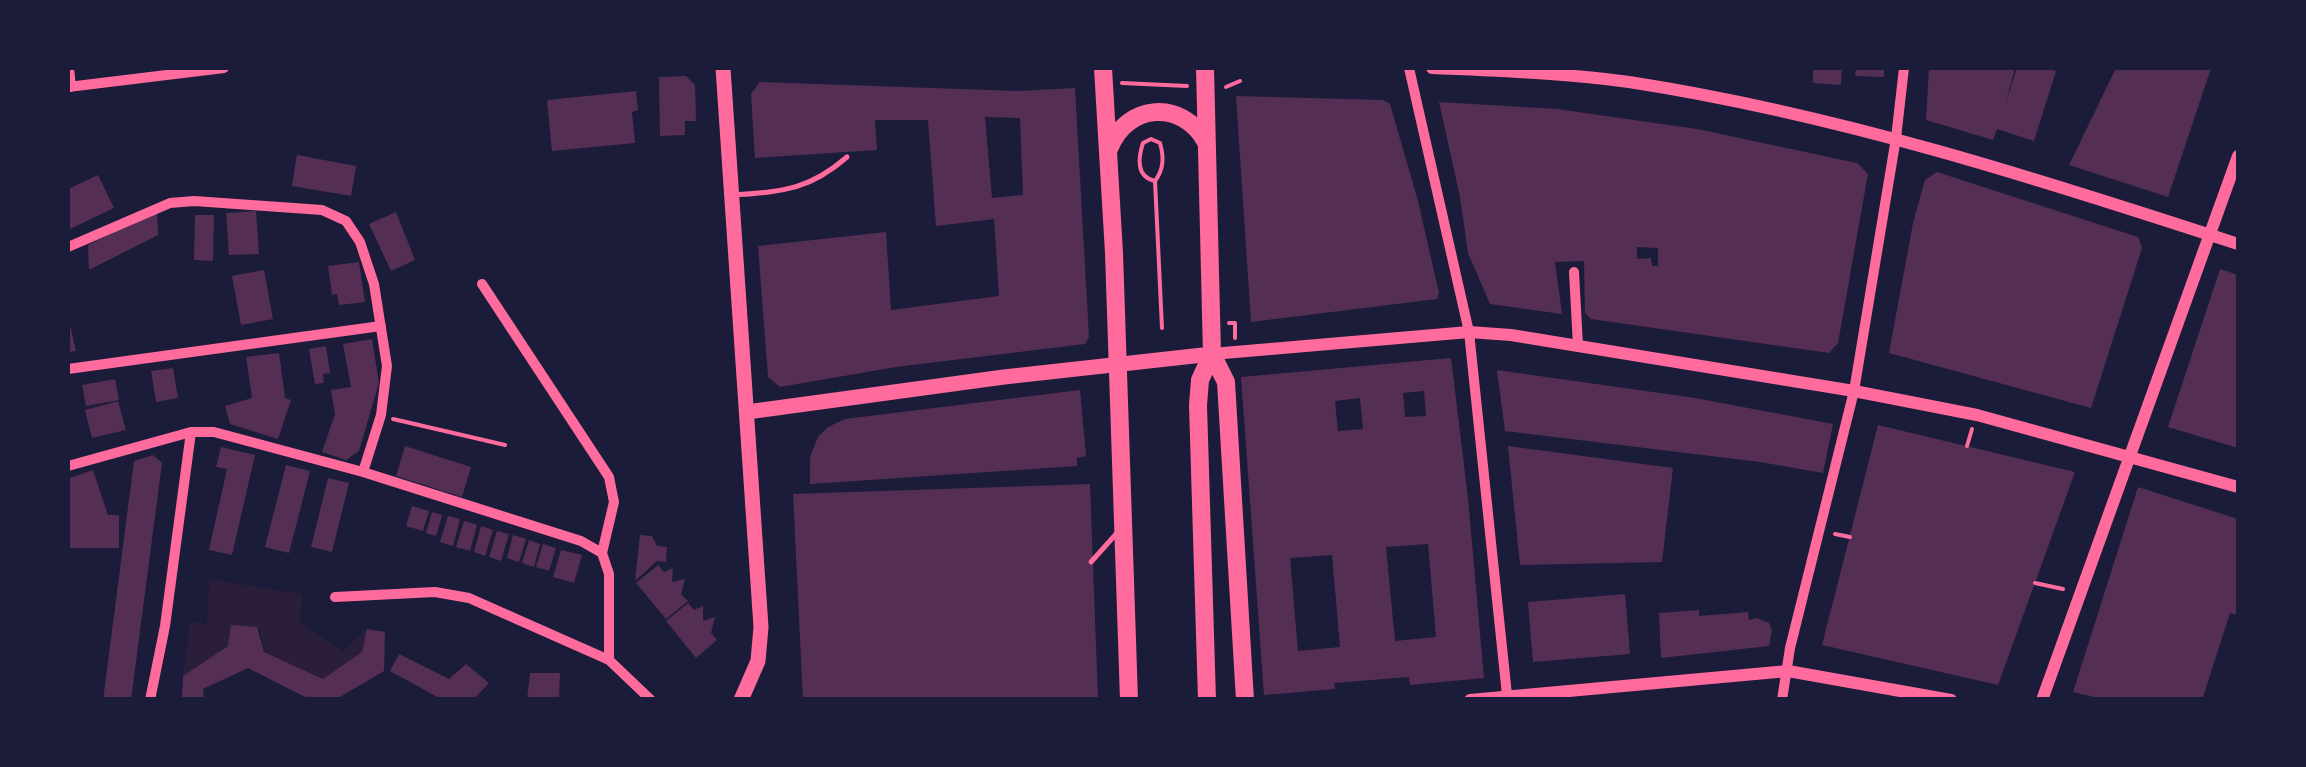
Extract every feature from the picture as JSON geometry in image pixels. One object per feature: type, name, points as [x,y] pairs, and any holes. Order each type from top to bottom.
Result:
[{"type":"main road","points":[[723,68],[761,626],[758,661],[741,700]]},
{"type":"main road","points":[[1103,68],[1129,700]]},
{"type":"main road","points":[[1205,68],[1212,354],[1226,382],[1246,700]]},
{"type":"main road","points":[[1108,149],[1129,120],[1152,111],[1185,118],[1206,143]]},
{"type":"main road","points":[[748,412],[1212,354]]},
{"type":"main road","points":[[1207,700],[1198,405],[1200,380],[1212,354]]},
{"type":"street","points":[[69,68],[70,87],[224,68]]},
{"type":"street","points":[[1410,68],[1469,332],[1507,695]]},
{"type":"street","points":[[1432,68],[1628,75],[1896,138],[2238,244]]},
{"type":"street","points":[[1782,700],[1790,648],[1854,391],[1904,68]]},
{"type":"street","points":[[2042,700],[2238,156]]},
{"type":"street","points":[[68,247],[170,203],[194,201],[322,210],[346,221],[360,242],[374,284],[387,366],[381,416],[363,472]]},
{"type":"street","points":[[1574,272],[1578,346]]},
{"type":"street","points":[[482,284],[609,477],[614,502],[602,553],[609,574],[609,660]]},
{"type":"street","points":[[68,369],[381,326]]},
{"type":"street","points":[[1212,354],[1469,332],[1512,335],[1977,415],[2238,487]]},
{"type":"street","points":[[68,466],[191,432],[236,436],[581,541],[602,553]]},
{"type":"street","points":[[150,700],[165,626],[191,432]]},
{"type":"street","points":[[335,597],[435,592],[469,598],[609,660],[651,700]]},
{"type":"street","points":[[1470,700],[1788,672],[1951,700]]},
{"type":"lane","points":[[732,195],[802,187],[827,175],[848,157]]},
{"type":"lane","points":[[1091,562],[1122,527]]},
{"type":"path","points":[[1226,86],[1240,81]]},
{"type":"path","points":[[1122,83],[1191,86]]},
{"type":"path","points":[[1155,181],[1140,171],[1143,143],[1151,139],[1160,143],[1163,154],[1161,172],[1155,181],[1162,328]]},
{"type":"path","points":[[381,416],[506,446]]},
{"type":"path","points":[[2035,582],[2082,594]]},
{"type":"shaded area","points":[[209,579],[302,594],[300,624],[343,651],[367,629],[362,652],[323,679],[264,652],[260,629],[232,625],[228,646],[183,676],[190,622],[207,624]]},
{"type":"building","points":[[1813,68],[1842,68],[1841,85],[1813,83]]},
{"type":"building","points":[[1856,68],[1884,68],[1884,77],[1855,76]]},
{"type":"building","points":[[1929,68],[2015,68],[2005,105],[2017,68],[2056,71],[2034,141],[1997,129],[1993,140],[1926,120]]},
{"type":"building","points":[[2116,68],[2211,68],[2168,197],[2069,165]]},
{"type":"building","points":[[686,76],[695,85],[696,121],[685,121],[685,135],[660,136],[659,77]]},
{"type":"building","points":[[760,82],[1018,91],[1075,88],[1089,337],[1085,344],[896,367],[780,387],[768,377],[758,246],[886,232],[891,310],[999,296],[994,219],[936,226],[928,120],[875,120],[877,150],[755,158],[751,94]],"holes":[[[985,117],[1020,118],[1023,195],[992,198]]]},
{"type":"building","points":[[636,91],[638,110],[632,112],[635,143],[552,151],[547,100]]},
{"type":"building","points":[[1236,96],[1383,100],[1390,104],[1418,201],[1439,293],[1437,299],[1251,322]]},
{"type":"building","points":[[1439,102],[1557,109],[1697,129],[1857,163],[1868,174],[1838,343],[1829,353],[1591,319],[1585,313],[1584,261],[1555,262],[1562,314],[1490,304],[1468,253]],"holes":[[[1637,247],[1658,248],[1658,266],[1652,266],[1651,258],[1637,259]]]},
{"type":"building","points":[[297,155],[356,166],[351,196],[292,186]]},
{"type":"building","points":[[1937,172],[2138,237],[2142,248],[2091,408],[1889,353],[1913,223],[1925,180]]},
{"type":"building","points":[[98,175],[114,208],[68,230],[68,189]]},
{"type":"building","points":[[157,211],[158,235],[89,270],[88,245]]},
{"type":"building","points":[[256,211],[259,254],[229,255],[226,213]]},
{"type":"building","points":[[396,212],[415,260],[391,271],[369,224]]},
{"type":"building","points":[[195,215],[214,215],[213,261],[194,260]]},
{"type":"building","points":[[359,262],[365,302],[339,305],[337,294],[332,295],[328,266]]},
{"type":"building","points":[[2220,269],[2238,275],[2238,448],[2168,427]]},
{"type":"building","points":[[264,270],[273,319],[241,325],[232,276]]},
{"type":"building","points":[[68,316],[76,351],[68,352]]},
{"type":"building","points":[[372,339],[379,383],[359,451],[346,460],[322,452],[335,414],[331,390],[351,387],[343,344]]},
{"type":"building","points":[[326,346],[330,373],[323,374],[324,383],[315,384],[309,349]]},
{"type":"building","points":[[279,353],[285,398],[291,400],[278,439],[230,424],[225,406],[252,398],[246,357]]},
{"type":"building","points":[[1451,358],[1484,678],[1410,685],[1409,677],[1334,683],[1335,689],[1264,695],[1241,377]],"holes":[[[1424,391],[1426,416],[1405,417],[1403,393]],[[1360,398],[1363,429],[1338,431],[1335,401]],[[1428,544],[1436,637],[1395,641],[1386,547]],[[1332,555],[1340,647],[1298,651],[1290,558]]]},
{"type":"building","points":[[173,368],[178,398],[156,402],[151,371]]},
{"type":"building","points":[[1497,370],[1695,398],[1833,424],[1823,473],[1505,431]]},
{"type":"building","points":[[115,379],[119,400],[86,406],[82,385]]},
{"type":"building","points":[[1080,390],[1086,456],[1077,458],[1077,466],[810,484],[810,457],[818,437],[845,419]]},
{"type":"building","points":[[118,401],[126,430],[92,438],[85,410]]},
{"type":"building","points":[[1878,425],[2075,472],[1998,685],[1822,645]]},
{"type":"building","points":[[405,446],[471,467],[462,497],[396,476]]},
{"type":"building","points":[[1508,446],[1673,468],[1662,562],[1520,565]]},
{"type":"building","points":[[221,447],[255,455],[232,555],[209,550],[227,469],[216,467]]},
{"type":"building","points":[[153,455],[162,463],[131,700],[103,700],[134,461]]},
{"type":"building","points":[[286,465],[310,471],[289,553],[265,547]]},
{"type":"building","points":[[93,470],[108,515],[119,515],[119,548],[70,548],[70,478]]},
{"type":"building","points":[[328,478],[349,483],[332,552],[311,547]]},
{"type":"building","points":[[1090,484],[1098,700],[803,700],[793,494]]},
{"type":"building","points":[[2138,487],[2238,519],[2238,615],[2230,613],[2202,700],[2107,700],[2073,692]]},
{"type":"building","points":[[412,506],[429,511],[423,531],[406,526]]},
{"type":"building","points":[[432,512],[442,515],[436,536],[426,533]]},
{"type":"building","points":[[448,516],[460,519],[453,546],[440,542]]},
{"type":"building","points":[[464,521],[477,525],[470,551],[456,547]]},
{"type":"building","points":[[481,526],[493,530],[485,556],[474,552]]},
{"type":"building","points":[[497,531],[509,534],[501,561],[489,557]]},
{"type":"building","points":[[513,535],[526,539],[519,562],[507,558]]},
{"type":"building","points":[[640,535],[652,536],[657,546],[667,547],[666,562],[657,561],[635,581]]},
{"type":"building","points":[[529,540],[540,544],[534,567],[522,563]]},
{"type":"building","points":[[543,544],[556,548],[549,571],[536,567]]},
{"type":"building","points":[[561,550],[582,555],[574,583],[553,577]]},
{"type":"building","points":[[658,565],[664,572],[673,568],[672,582],[685,579],[681,594],[688,601],[666,619],[636,583]]},
{"type":"building","points":[[1625,594],[1630,654],[1533,662],[1528,602]]},
{"type":"building","points":[[688,603],[694,610],[703,606],[703,621],[715,617],[711,633],[717,640],[696,658],[666,621]]},
{"type":"building","points":[[1699,610],[1699,616],[1748,612],[1749,620],[1757,618],[1769,623],[1769,646],[1661,658],[1659,613]]},
{"type":"building","points":[[231,625],[257,627],[264,652],[323,679],[362,652],[367,629],[385,632],[384,671],[335,700],[311,700],[248,668],[203,689],[204,700],[182,700],[183,676],[228,646]]},
{"type":"building","points":[[399,654],[449,679],[466,664],[489,683],[473,700],[443,700],[390,671]]},
{"type":"building","points":[[530,673],[560,673],[559,700],[527,700]]}]
